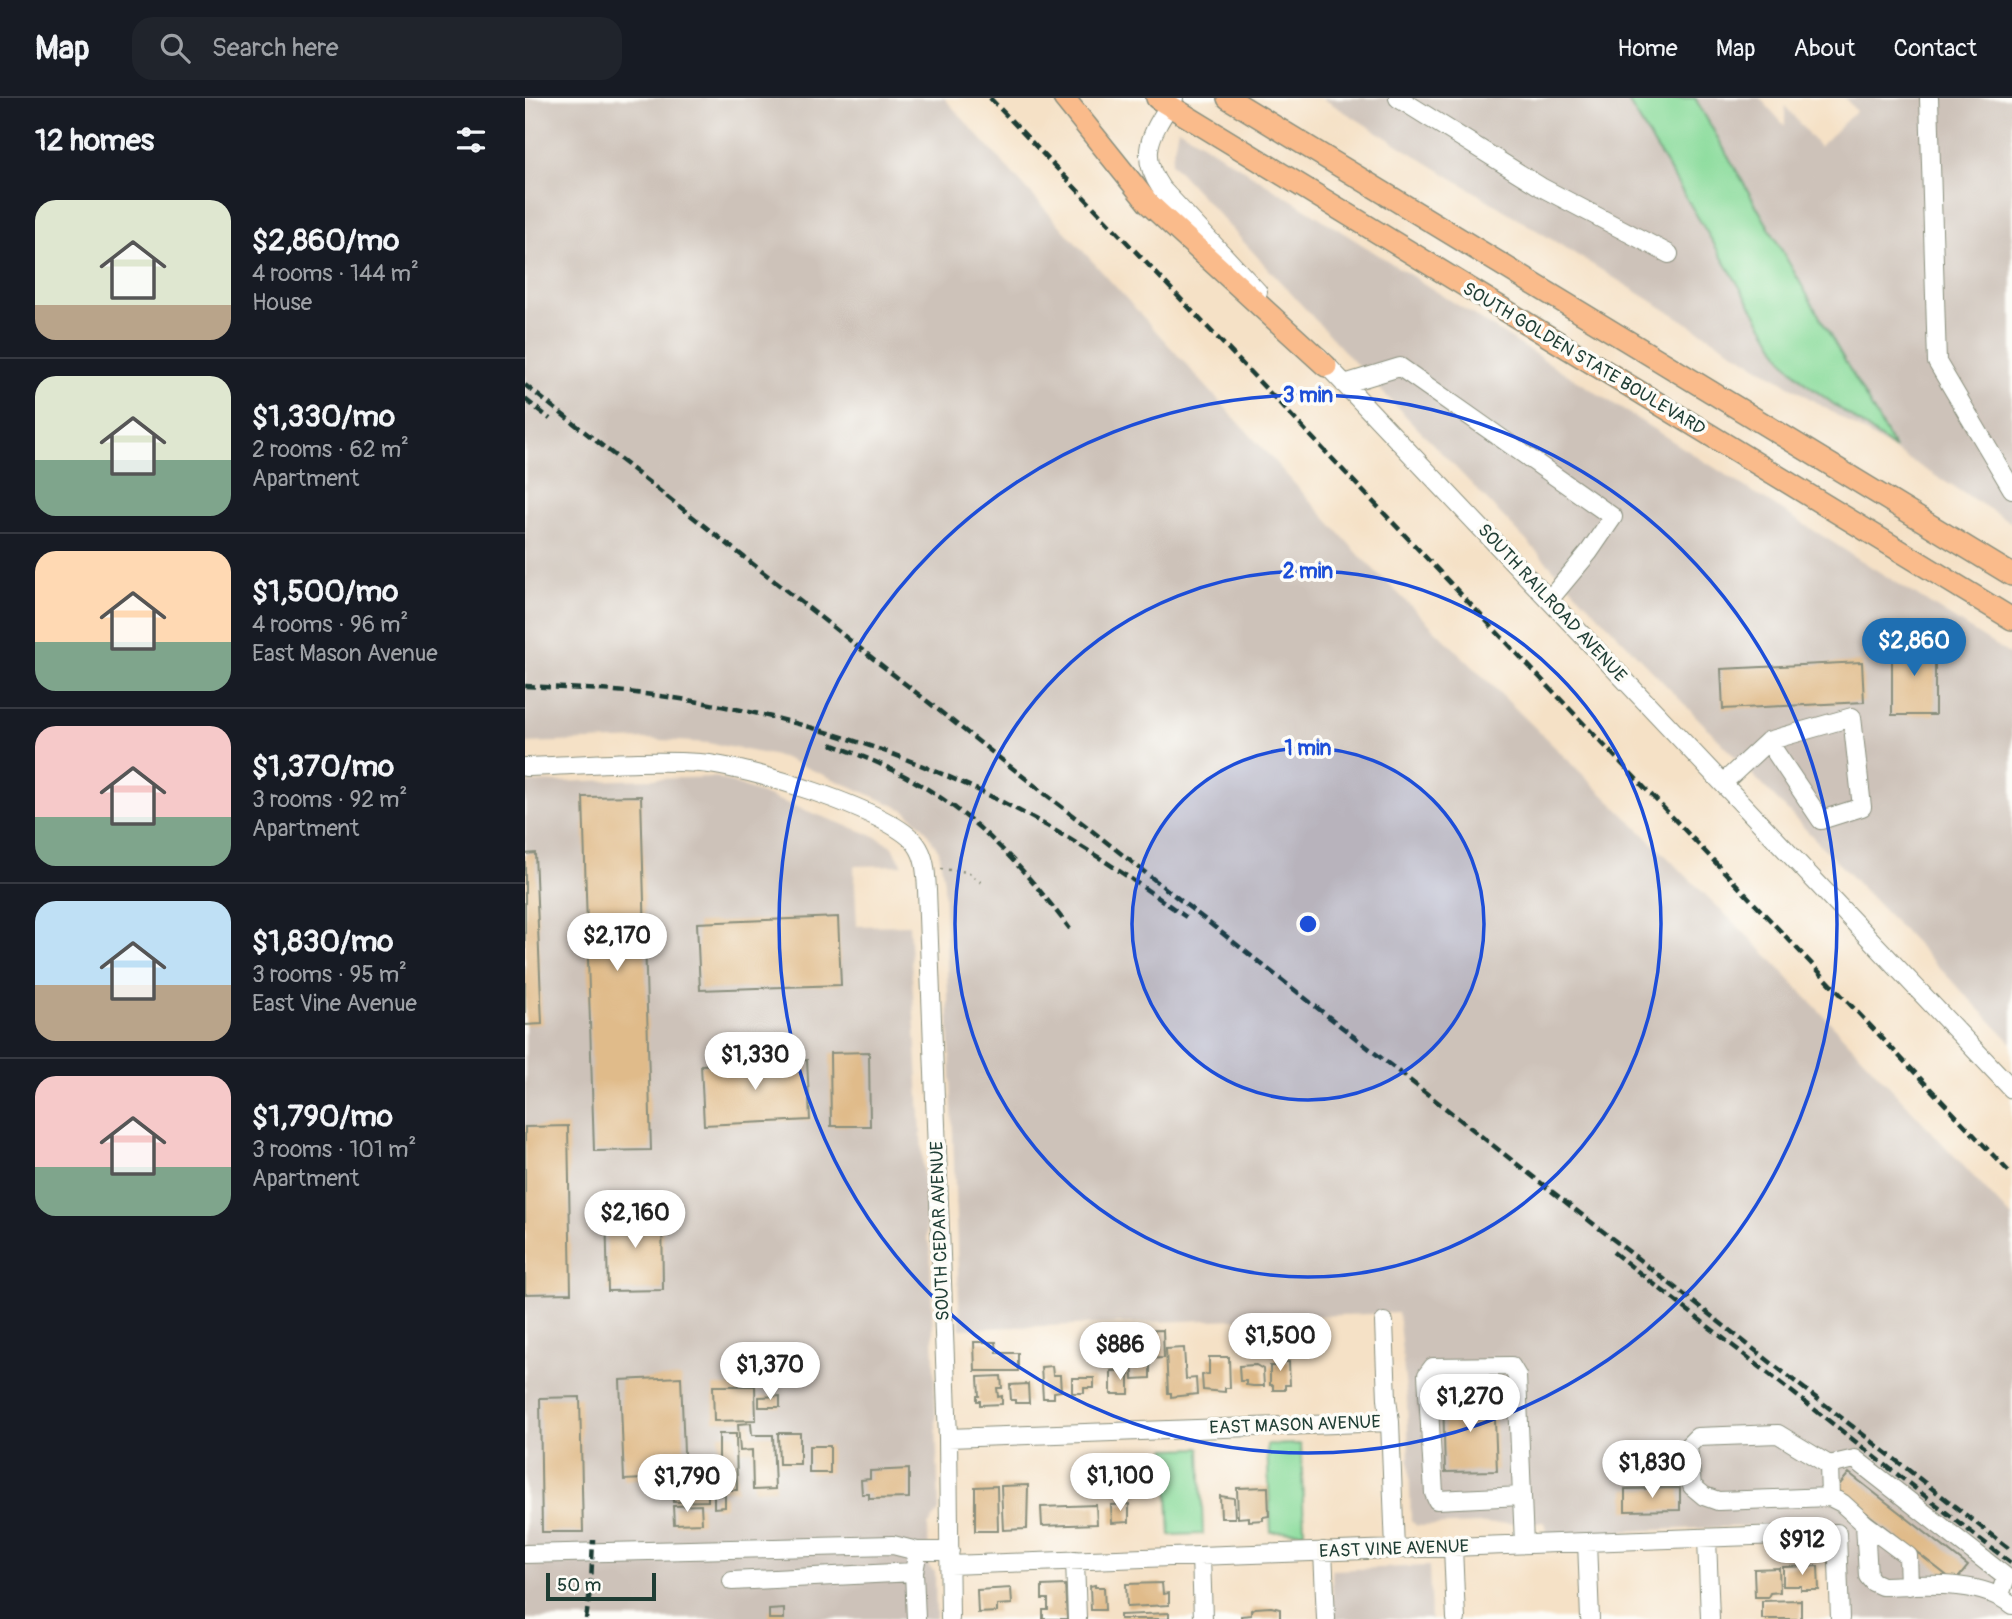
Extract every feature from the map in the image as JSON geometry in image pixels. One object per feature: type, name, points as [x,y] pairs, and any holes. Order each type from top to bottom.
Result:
[{"type":"main road","points":[[1064,98],[1149,204],[1326,366]]},
{"type":"main road","points":[[1228,98],[2012,575]]},
{"type":"main road","name":"SOUTH GOLDEN STATE BOULEVARD","points":[[1167,100],[2012,619]]},
{"type":"street","points":[[1398,98],[1541,187],[1669,254]]},
{"type":"street","points":[[1929,98],[1937,362],[2012,489]]},
{"type":"street","name":"SOUTH RAILROAD AVENUE","points":[[1167,100],[1149,145],[1149,163],[1154,178],[1326,366],[2012,1089]]},
{"type":"street","points":[[1344,384],[1400,367],[1613,517],[1589,552],[1549,600]]},
{"type":"street","points":[[1723,783],[1767,741],[1852,717],[1862,807],[1821,820],[1767,741]]},
{"type":"street","name":"SOUTH CEDAR AVENUE","points":[[525,767],[702,763],[731,768],[771,777],[878,816],[901,829],[917,845],[925,869],[948,1438],[950,1619]]},
{"type":"street","points":[[1384,1322],[1387,1399],[1391,1422],[1395,1549]]},
{"type":"street","points":[[1522,1496],[1437,1500],[1434,1493],[1427,1375],[1433,1367],[1511,1366],[1517,1376],[1522,1496],[1524,1544]]},
{"type":"street","name":"EAST MASON AVENUE","points":[[948,1438],[1391,1422]]},
{"type":"street","points":[[1865,1524],[1868,1576],[1873,1582],[1882,1586],[1909,1586],[1950,1585],[2006,1600],[2006,1577],[1855,1459],[1829,1465],[1778,1434],[1697,1437],[1689,1446],[1692,1486],[1704,1496],[1719,1501],[1831,1497],[1908,1556],[1909,1586]]},
{"type":"street","points":[[1829,1465],[1831,1497]]},
{"type":"street","name":"EAST VINE AVENUE","points":[[525,1554],[893,1545],[950,1558],[1075,1560],[1837,1533],[1840,1619]]},
{"type":"street","points":[[1707,1538],[1710,1619]]},
{"type":"street","points":[[1587,1542],[1590,1619]]},
{"type":"street","points":[[1453,1547],[1456,1619]]},
{"type":"street","points":[[916,1619],[914,1572],[917,1551]]},
{"type":"street","points":[[1323,1551],[1326,1619]]},
{"type":"street","points":[[1201,1556],[1203,1619]]},
{"type":"street","points":[[1075,1560],[1077,1619]]},
{"type":"street","points":[[732,1581],[914,1572]]},
{"type":"path","points":[[925,869],[949,868],[968,872],[982,884]]},
{"type":"shaded area","points":[[525,98],[944,98],[1362,558],[1770,958],[2012,1218],[2012,1619],[1840,1619],[1837,1523],[1546,1534],[1545,1522],[1417,1526],[1411,1521],[1407,1400],[1398,1313],[960,1329],[944,883],[939,851],[924,828],[905,810],[782,757],[708,743],[647,739],[525,743]]},
{"type":"shaded area","points":[[1322,98],[1760,98],[1785,126],[1785,106],[1819,147],[1856,111],[1845,98],[2012,98],[2012,523]]},
{"type":"shaded area","points":[[1178,128],[2012,656],[2012,1043],[1368,377],[1171,163]]},
{"type":"shaded area","points":[[716,777],[877,837],[892,846],[903,865],[854,866],[857,926],[909,925],[927,1239],[930,1246],[939,1511],[928,1526],[929,1567],[935,1572],[936,1619],[525,1619],[525,783]]},
{"type":"shaded area","points":[[1429,1566],[1431,1619],[1333,1619],[1332,1570]]},
{"type":"green space","points":[[1626,98],[1695,98],[1895,449],[1805,383],[1785,362]]},
{"type":"green space","points":[[1301,1444],[1304,1531],[1271,1532],[1267,1445]]},
{"type":"green space","points":[[1200,1448],[1203,1534],[1170,1535],[1166,1449]]},
{"type":"building","points":[[1935,633],[1935,715],[1892,715],[1892,648]]},
{"type":"building","points":[[1862,662],[1864,702],[1723,709],[1721,669]]},
{"type":"building","points":[[641,796],[651,1150],[594,1151],[583,797]]},
{"type":"building","points":[[535,853],[542,1024],[525,1025],[525,854]]},
{"type":"building","points":[[838,917],[841,985],[700,990],[697,923]]},
{"type":"building","points":[[869,1052],[870,1126],[831,1126],[830,1053]]},
{"type":"building","points":[[807,1060],[810,1120],[704,1125],[701,1065]]},
{"type":"building","points":[[568,1126],[571,1293],[525,1294],[525,1127]]},
{"type":"building","points":[[662,1210],[663,1290],[608,1291],[606,1211]]},
{"type":"building","points":[[1163,1330],[1164,1358],[1142,1359],[1142,1342],[1137,1342],[1136,1331]]},
{"type":"building","points":[[974,1342],[996,1342],[997,1353],[1018,1353],[1018,1371],[975,1371]]},
{"type":"building","points":[[1184,1348],[1186,1379],[1196,1378],[1197,1394],[1171,1397],[1171,1393],[1168,1393],[1166,1349]]},
{"type":"building","points":[[1286,1353],[1290,1385],[1285,1385],[1285,1390],[1273,1390],[1273,1385],[1270,1385],[1270,1366],[1276,1366],[1275,1354]]},
{"type":"building","points":[[1209,1357],[1229,1357],[1230,1388],[1225,1388],[1225,1392],[1203,1390],[1202,1375],[1209,1374]]},
{"type":"building","points":[[1132,1360],[1150,1360],[1150,1378],[1133,1379]]},
{"type":"building","points":[[1256,1365],[1263,1369],[1264,1386],[1246,1385],[1246,1381],[1240,1381],[1239,1366]]},
{"type":"building","points":[[1052,1366],[1053,1375],[1060,1375],[1061,1391],[1054,1392],[1054,1398],[1043,1398],[1041,1367]]},
{"type":"building","points":[[1129,1370],[1129,1394],[1111,1394],[1111,1371]]},
{"type":"building","points":[[1001,1376],[1002,1388],[997,1388],[998,1397],[1002,1396],[1002,1404],[980,1405],[980,1401],[977,1401],[978,1377]]},
{"type":"building","points":[[681,1377],[685,1477],[624,1480],[620,1380]]},
{"type":"building","points":[[1072,1378],[1094,1378],[1094,1388],[1084,1388],[1084,1393],[1072,1393]]},
{"type":"building","points":[[1028,1384],[1029,1403],[1015,1403],[1015,1400],[1011,1400],[1010,1385]]},
{"type":"building","points":[[713,1386],[755,1386],[756,1420],[714,1421]]},
{"type":"building","points":[[1494,1395],[1497,1471],[1445,1472],[1443,1397]]},
{"type":"building","points":[[780,1396],[780,1407],[759,1407],[759,1397]]},
{"type":"building","points":[[580,1397],[583,1532],[542,1532],[540,1398]]},
{"type":"building","points":[[751,1423],[752,1435],[773,1435],[775,1489],[753,1490],[752,1450],[740,1451],[738,1424]]},
{"type":"building","points":[[778,1433],[800,1433],[800,1464],[779,1464]]},
{"type":"building","points":[[719,1434],[736,1434],[737,1490],[719,1490]]},
{"type":"building","points":[[809,1446],[830,1446],[830,1473],[809,1473]]},
{"type":"building","points":[[909,1469],[909,1498],[869,1499],[869,1494],[862,1494],[861,1480],[870,1479],[870,1471]]},
{"type":"building","points":[[1849,1473],[1968,1566],[1955,1582],[1836,1489]]},
{"type":"building","points":[[1028,1485],[1027,1529],[1003,1530],[1001,1486]]},
{"type":"building","points":[[997,1486],[998,1531],[975,1531],[975,1487]]},
{"type":"building","points":[[1268,1487],[1269,1516],[1263,1517],[1263,1520],[1249,1521],[1249,1517],[1238,1518],[1237,1488]]},
{"type":"building","points":[[1680,1488],[1680,1510],[1625,1511],[1625,1489]]},
{"type":"building","points":[[672,1490],[708,1490],[708,1501],[673,1502]]},
{"type":"building","points":[[725,1495],[725,1507],[714,1508],[714,1496]]},
{"type":"building","points":[[1220,1496],[1234,1498],[1235,1518],[1221,1518]]},
{"type":"building","points":[[1129,1504],[1129,1522],[1112,1523],[1111,1505]]},
{"type":"building","points":[[701,1505],[702,1523],[674,1524],[673,1506]]},
{"type":"building","points":[[1096,1505],[1097,1524],[1042,1526],[1041,1507]]},
{"type":"building","points":[[1818,1566],[1819,1590],[1783,1586],[1783,1567]]},
{"type":"building","points":[[1779,1568],[1780,1592],[1770,1593],[1768,1597],[1755,1597],[1754,1569]]},
{"type":"building","points":[[1162,1583],[1163,1594],[1169,1593],[1169,1605],[1127,1607],[1126,1584]]},
{"type":"building","points":[[1065,1585],[1067,1619],[1043,1619],[1043,1610],[1048,1610],[1048,1599],[1042,1599],[1042,1586]]},
{"type":"building","points":[[1090,1586],[1104,1587],[1105,1610],[1091,1610]]},
{"type":"building","points":[[1011,1588],[1012,1604],[997,1605],[997,1612],[978,1613],[977,1590]]},
{"type":"building","points":[[1801,1600],[1801,1619],[1762,1619],[1762,1601]]},
{"type":"building","points":[[1255,1608],[1280,1609],[1280,1619],[1241,1619],[1241,1616],[1251,1615],[1251,1610]]},
{"type":"building","points":[[784,1609],[784,1619],[769,1619],[769,1610]]},
{"type":"building","points":[[1169,1613],[1169,1619],[1120,1619],[1120,1615]]},
{"type":"railway","points":[[990,98],[2012,1175]]},
{"type":"railway","points":[[525,385],[2012,1551]]},
{"type":"railway","points":[[525,399],[550,419]]},
{"type":"railway","points":[[525,686],[622,692],[693,701],[750,712],[862,743],[916,763],[1021,812],[1086,849],[1186,917]]},
{"type":"railway","points":[[831,744],[909,778],[963,814],[1020,868],[1070,929]]},
{"type":"railway","points":[[1613,1252],[2012,1564]]},
{"type":"railway","points":[[586,1619],[593,1540]]}]
